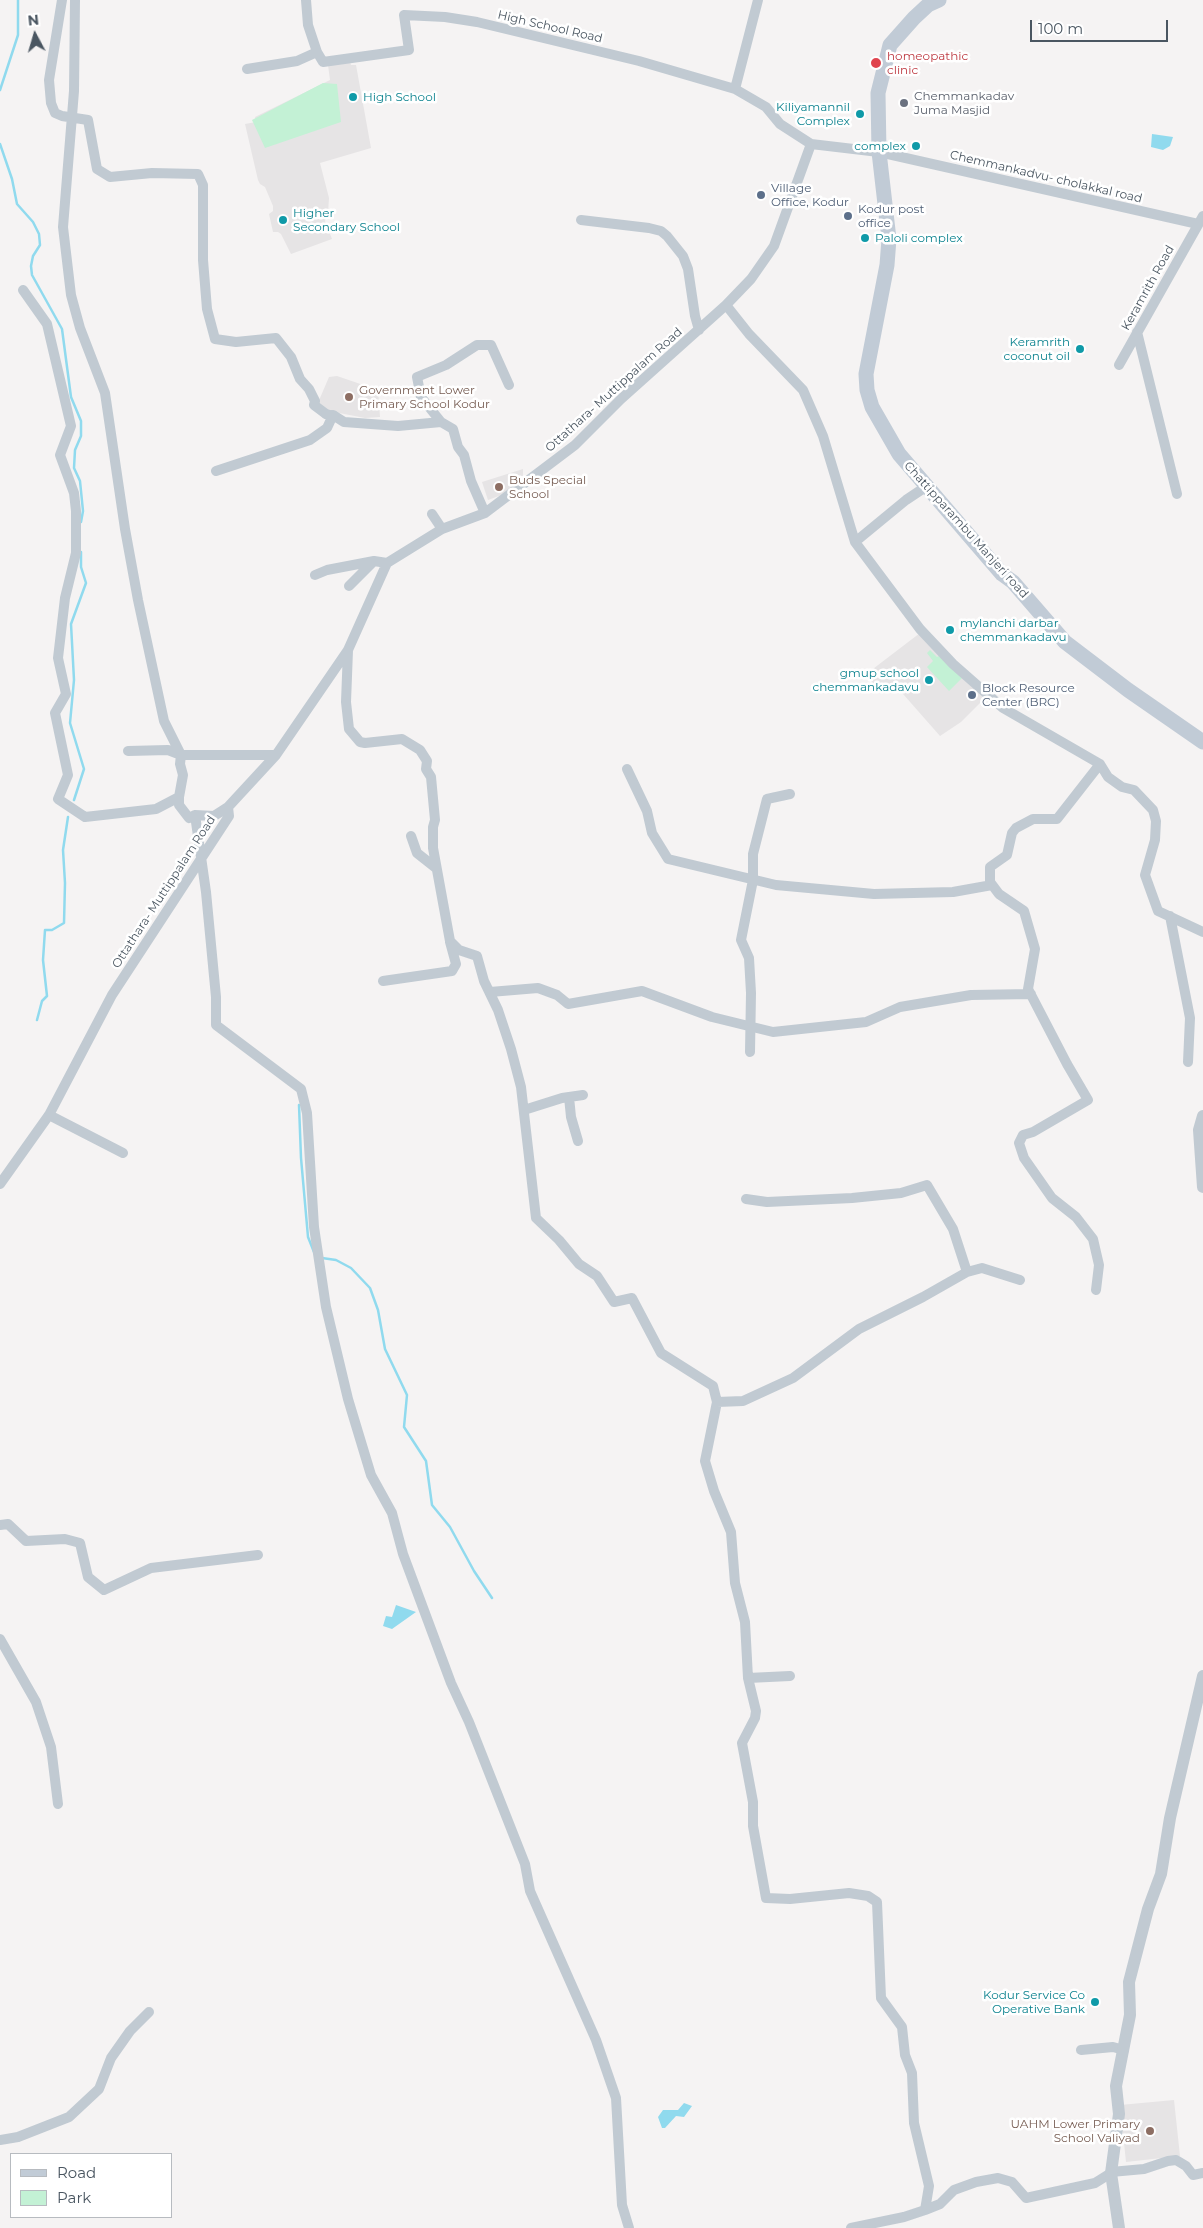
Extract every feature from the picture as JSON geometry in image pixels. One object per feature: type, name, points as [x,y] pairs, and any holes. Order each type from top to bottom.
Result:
[{"type":"main road","name":"Chattipparambu Manjeri road","points":[[939,0],[928,5],[890,45],[878,93],[880,152],[889,240],[887,265],[866,374],[867,390],[872,407],[899,454],[1002,574],[1013,582],[1065,642],[1128,690],[1203,742]]},
{"type":"street","points":[[62,0],[50,68],[49,93],[55,113],[88,120],[97,169],[110,177],[152,173],[198,174],[204,185],[205,229],[203,260],[206,298],[215,339],[236,342],[276,338],[291,357],[300,379],[309,389],[314,405],[344,422],[398,426],[441,422]]},
{"type":"street","points":[[75,0],[76,48],[63,226],[71,295],[80,328],[105,393],[125,530],[138,600],[164,722],[181,755],[180,764],[183,775],[179,805],[189,818],[196,815],[214,816],[228,807]]},
{"type":"street","points":[[247,69],[297,61],[317,52],[308,25],[306,0]]},
{"type":"street","points":[[758,0],[735,89],[766,107],[780,124],[811,144],[880,152]]},
{"type":"street","name":"High School Road","points":[[317,52],[324,62],[409,50],[404,15],[446,16],[639,61],[735,89]]},
{"type":"street","name":"Ottathara- Muttippalam Road","points":[[0,1184],[49,1115],[112,995],[229,816],[228,807],[276,755],[348,650],[387,563],[442,529],[485,513],[575,445],[621,399],[726,306],[751,279],[774,246],[811,144]]},
{"type":"street","name":"Chemmankadvu- cholakkal road","points":[[880,152],[1200,220]]},
{"type":"street","points":[[581,220],[649,228],[661,231],[667,236],[683,256],[688,269],[699,330]]},
{"type":"street","name":"Keramrith Road","points":[[1119,364],[1200,220]]},
{"type":"street","points":[[23,290],[47,324],[71,426],[60,455],[74,493],[76,553],[65,598],[58,658],[66,694],[55,713],[68,775],[58,799],[85,818],[156,809],[179,797]]},
{"type":"street","points":[[726,306],[749,334],[803,390],[823,436],[855,542],[920,629],[954,664],[1003,708],[1100,764],[1108,777],[1122,787],[1134,790],[1153,810],[1156,821],[1155,840],[1145,876],[1158,911],[1203,932]]},
{"type":"street","points":[[1137,332],[1177,494]]},
{"type":"street","points":[[485,513],[471,481],[464,456],[458,448],[453,429],[441,422],[421,397],[417,377],[446,366],[477,345],[491,345],[509,385]]},
{"type":"street","points":[[216,471],[310,440],[327,428],[333,415],[331,415]]},
{"type":"street","points":[[855,542],[906,500],[927,486]]},
{"type":"street","points":[[432,514],[442,529]]},
{"type":"street","points":[[315,575],[327,570],[374,561],[387,563]]},
{"type":"street","points":[[349,586],[374,561]]},
{"type":"street","points":[[348,650],[346,702],[349,729],[360,742],[365,744],[402,738],[420,750],[427,761],[426,769],[431,777],[435,820],[433,848],[456,964],[452,971],[383,981]]},
{"type":"street","points":[[128,751],[168,750],[181,755],[276,755]]},
{"type":"street","points":[[1096,1290],[1099,1265],[1093,1238],[1076,1217],[1052,1198],[1024,1158],[1019,1143],[1023,1135],[1033,1132],[1088,1100],[1028,989],[1035,949],[1024,912],[999,894],[992,885],[990,882],[990,867],[1007,855],[1012,833],[1016,828],[1033,819],[1057,819],[1100,764]]},
{"type":"street","points":[[627,769],[647,811],[652,834],[668,859],[776,885],[874,894],[953,892],[992,885]]},
{"type":"street","points":[[750,1052],[751,993],[749,958],[741,940],[753,880],[753,854],[767,799],[790,794]]},
{"type":"street","points":[[196,815],[216,996],[216,1025],[301,1089],[307,1113],[314,1228],[326,1307],[348,1399],[370,1475],[392,1513],[403,1554],[452,1683],[526,1864],[530,1891],[593,2033],[616,2098],[622,2206],[629,2228]]},
{"type":"street","points":[[411,836],[417,853],[436,868]]},
{"type":"street","points":[[1170,916],[1190,1018],[1188,1062]]},
{"type":"street","points":[[450,941],[459,950],[477,956],[484,981],[490,992],[511,1049],[524,1110],[536,1218],[559,1240],[579,1264],[597,1276],[614,1302],[632,1298],[661,1353],[713,1386],[717,1402],[705,1460],[714,1492],[731,1532],[735,1583],[745,1622],[748,1678],[756,1710],[755,1718],[742,1743],[753,1802],[753,1826],[766,1898],[790,1898],[850,1892],[868,1896],[877,1902],[881,1998],[902,2027],[905,2055],[912,2073],[914,2123],[929,2186],[925,2210]]},
{"type":"street","points":[[490,992],[538,988],[557,995],[568,1004],[642,991],[712,1017],[773,1032],[866,1022],[900,1007],[971,995],[1031,994]]},
{"type":"street","points":[[524,1110],[569,1097],[583,1095]]},
{"type":"street","points":[[569,1097],[571,1117],[578,1140]]},
{"type":"street","points":[[49,1115],[123,1153]]},
{"type":"street","points":[[1203,1116],[1199,1130],[1203,1187]]},
{"type":"street","points":[[746,1199],[767,1202],[852,1198],[902,1193],[927,1185],[953,1229],[967,1272]]},
{"type":"street","points":[[717,1402],[743,1401],[793,1378],[859,1329],[923,1297],[967,1272],[982,1268],[1020,1280]]},
{"type":"street","points":[[0,1525],[8,1524],[26,1541],[65,1539],[80,1542],[88,1577],[104,1590],[151,1568],[258,1555]]},
{"type":"street","points":[[0,1639],[36,1702],[51,1747],[58,1804]]},
{"type":"street","points":[[748,1678],[790,1676]]},
{"type":"street","points":[[1119,2228],[1111,2173],[1119,2114],[1116,2086],[1130,2014],[1129,1982],[1148,1909],[1161,1874],[1170,1818],[1202,1684]]},
{"type":"street","points":[[0,2140],[18,2137],[69,2117],[99,2089],[111,2058],[130,2031],[149,2012]]},
{"type":"street","points":[[1082,2050],[1113,2047],[1124,2050]]},
{"type":"street","points":[[851,2228],[904,2217],[925,2210],[940,2204],[954,2190],[976,2182],[998,2178],[1012,2182],[1026,2198],[1095,2183],[1111,2173],[1144,2169],[1168,2161],[1176,2160],[1186,2166],[1193,2175],[1203,2172]]},
{"type":"shaded area","points":[[350,61],[351,65],[356,65],[371,148],[320,163],[329,198],[328,213],[325,221],[332,239],[291,254],[281,234],[273,232],[269,214],[273,211],[273,206],[265,187],[258,180],[245,124],[256,122],[255,117],[330,80],[328,65]]},
{"type":"shaded area","name":"Government Lower Primary School Kodur","points":[[337,376],[378,390],[380,417],[365,418],[334,412],[317,405],[329,377]]},
{"type":"shaded area","name":"Buds Special School","points":[[523,469],[523,481],[507,493],[488,500],[482,482]]},
{"type":"shaded area","points":[[920,633],[979,691],[984,699],[961,722],[940,736],[896,686],[884,694],[865,675]]},
{"type":"shaded area","name":"UAHM Lower Primary School Valiyad","points":[[1174,2100],[1180,2156],[1126,2162],[1120,2105]]},
{"type":"green space","points":[[323,83],[337,84],[341,122],[265,148],[252,120]]},
{"type":"green space","points":[[930,650],[962,678],[949,691],[927,667],[933,661],[927,653]]},
{"type":"water","points":[[1152,134],[1173,137],[1170,146],[1163,150],[1151,147]]},
{"type":"water","points":[[396,1605],[416,1612],[392,1629],[383,1626],[386,1616],[392,1617]]},
{"type":"water","points":[[684,2103],[692,2106],[684,2117],[676,2116],[665,2128],[662,2128],[658,2117],[663,2110],[678,2110]]},
{"type":"waterway","points":[[0,90],[18,35],[18,0]]},
{"type":"waterway","points":[[0,144],[12,179],[17,204],[33,222],[39,234],[40,245],[33,256],[32,275],[62,329],[71,397],[81,421],[81,436],[75,450],[74,468],[80,481],[83,511],[81,522]]},
{"type":"waterway","points":[[74,800],[84,769],[70,723],[74,680],[71,624],[86,583],[81,567],[81,552]]},
{"type":"waterway","points":[[37,1020],[42,1001],[47,996],[43,960],[45,930],[52,930],[64,923],[65,883],[63,850],[68,817]]},
{"type":"waterway","points":[[299,1105],[301,1158],[308,1237],[314,1252]]},
{"type":"waterway","points":[[322,1258],[336,1260],[351,1268],[370,1288],[378,1310],[385,1349],[407,1395],[404,1427],[426,1461],[432,1505],[450,1527],[474,1571],[492,1598]]},
{"type":"place","name":"homeopathic clinic","points":[[876,63]]},
{"type":"place","name":"High School","points":[[353,97]]},
{"type":"place","name":"Chemmankadav Juma Masjid","points":[[904,103]]},
{"type":"place","name":"Kiliyamannil Complex","points":[[860,114]]},
{"type":"place","name":"complex","points":[[916,146]]},
{"type":"place","name":"Village Office, Kodur","points":[[761,195]]},
{"type":"place","name":"Kodur post office","points":[[848,216]]},
{"type":"place","name":"Higher Secondary School","points":[[283,220]]},
{"type":"place","name":"Paloli complex","points":[[865,238]]},
{"type":"place","name":"Keramrith coconut oil","points":[[1080,349]]},
{"type":"place","name":"Government Lower Primary School Kodur","points":[[349,397]]},
{"type":"place","name":"Buds Special School","points":[[499,487]]},
{"type":"place","name":"mylanchi darbar chemmankadavu","points":[[950,630]]},
{"type":"place","name":"gmup school chemmankadavu","points":[[929,680]]},
{"type":"place","name":"Block Resource Center (BRC)","points":[[972,695]]},
{"type":"place","name":"Kodur Service Co Operative Bank","points":[[1095,2002]]},
{"type":"place","name":"UAHM Lower Primary School Valiyad","points":[[1150,2131]]}]
